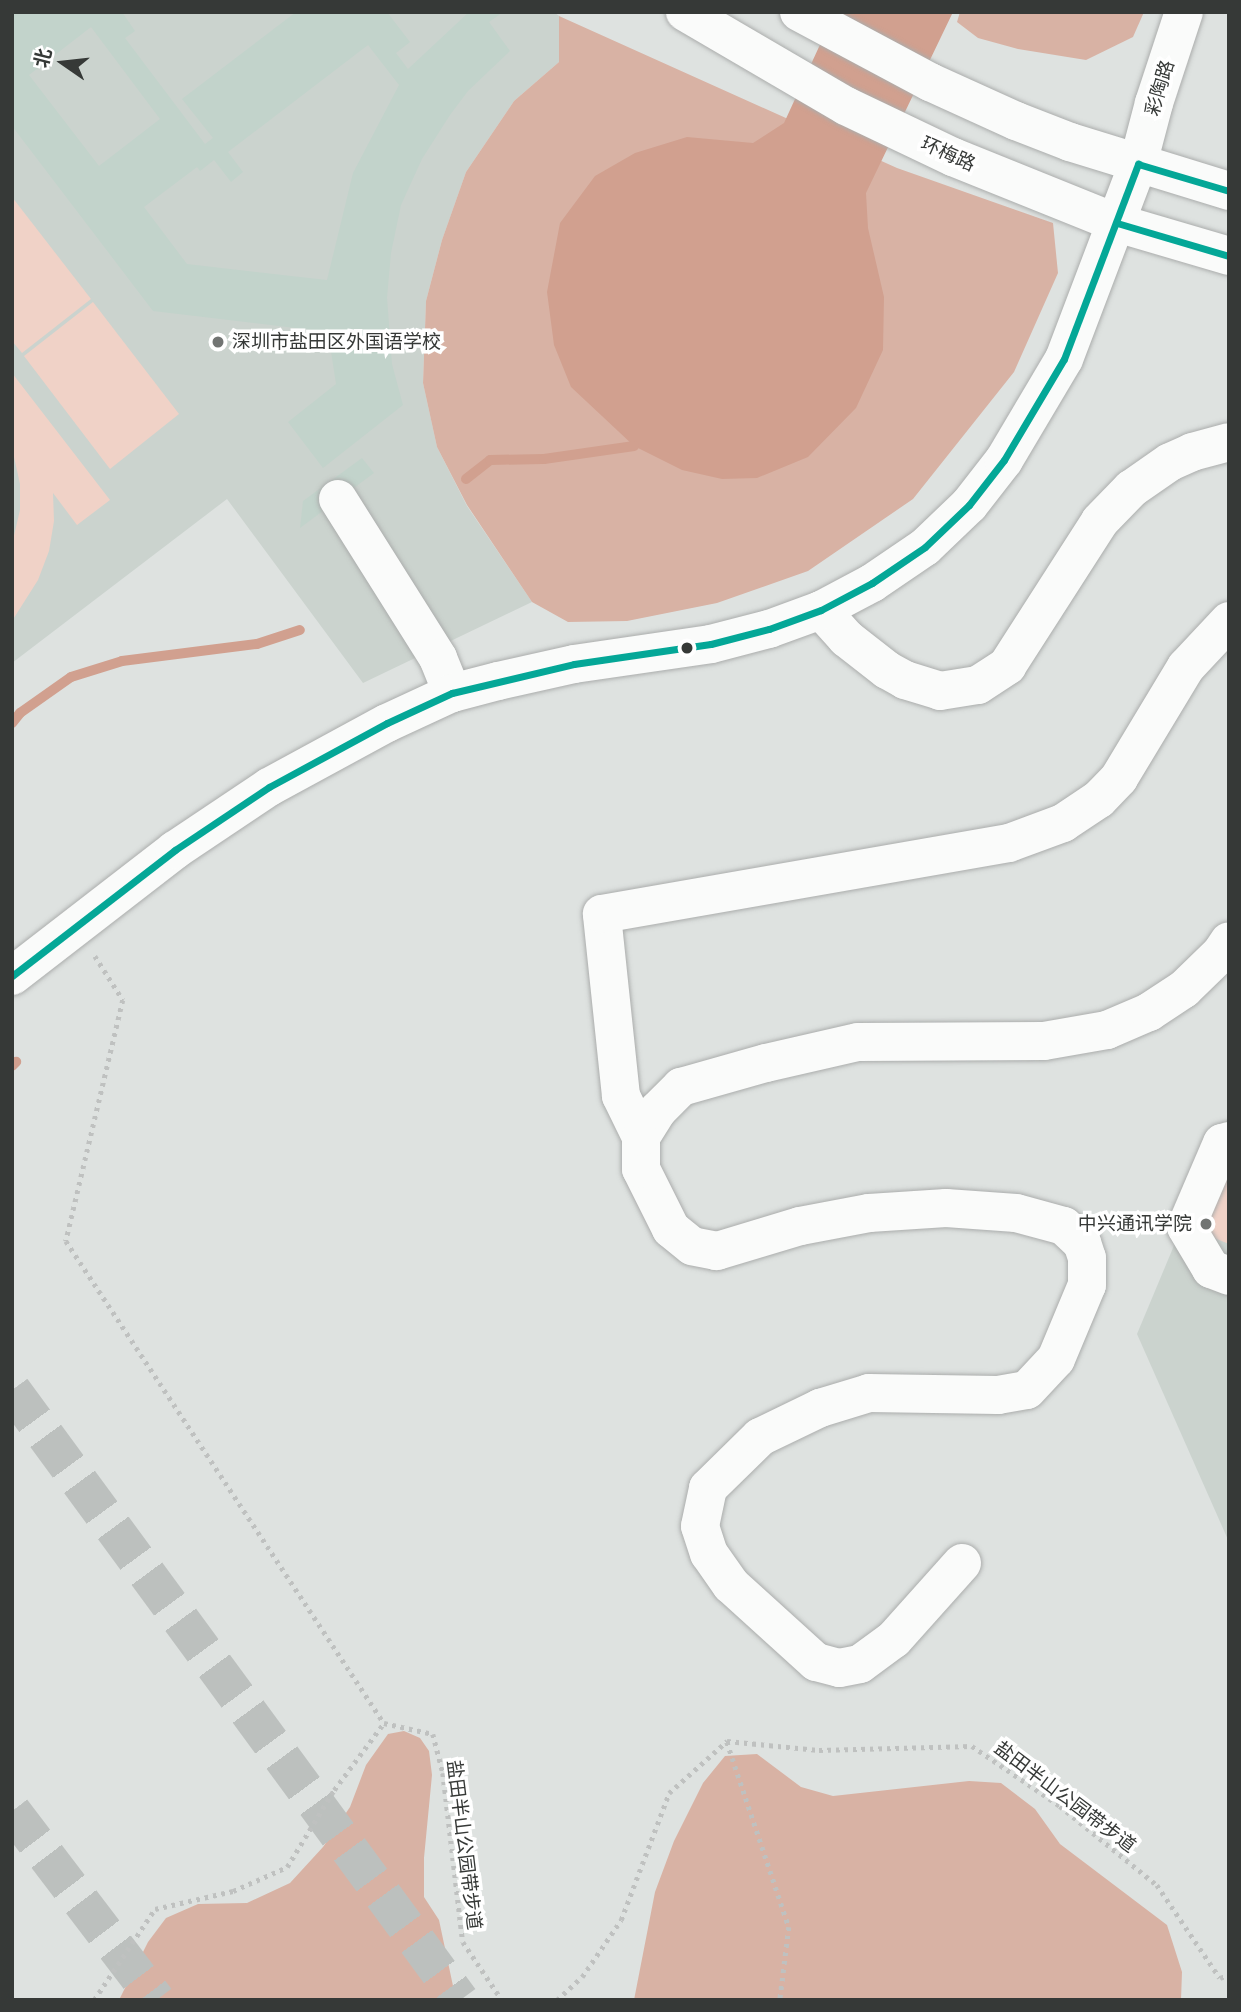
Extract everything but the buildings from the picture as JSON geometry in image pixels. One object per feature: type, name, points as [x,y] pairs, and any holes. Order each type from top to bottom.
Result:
[{"type":"street","name":"环梅路","points":[[685,12],[780,69],[907,135],[992,174],[1117,223],[1229,256]]},
{"type":"street","name":"彩陶路","points":[[12,976],[175,850],[270,787],[387,723],[452,693],[574,664],[711,644],[769,629],[821,610],[872,583],[925,547],[969,505],[1004,460],[1064,359],[1138,164],[1154,103],[1184,12]]},
{"type":"street","points":[[803,14],[930,82],[1051,136],[1229,191]]},
{"type":"street","points":[[821,610],[846,638],[887,670],[905,680],[940,691],[978,685],[1007,666],[1100,521],[1131,489],[1192,452],[1229,442]]},
{"type":"street","points":[[338,499],[438,658],[452,693]]},
{"type":"street","points":[[962,1563],[894,1639],[860,1664],[839,1668],[816,1662],[731,1585],[709,1555],[700,1526],[708,1488],[760,1437],[820,1408],[869,1393],[998,1395],[1027,1390],[1056,1359],[1087,1285],[1087,1258],[1082,1243],[1063,1226],[1016,1213],[946,1208],[869,1213],[800,1227],[717,1251],[692,1246],[671,1229],[641,1169],[641,1137],[621,1096],[602,914],[1009,843],[1063,823],[1099,799],[1119,778],[1186,667],[1229,621]]},
{"type":"street","points":[[641,1137],[658,1110],[681,1087],[766,1063],[858,1042],[1044,1041],[1107,1030],[1149,1012],[1184,989],[1222,953],[1229,941]]},
{"type":"street","points":[[1229,1141],[1223,1143],[1186,1227],[1211,1269],[1229,1276]]},
{"type":"path","points":[[77,927],[123,1000],[66,1241],[384,1723],[334,1790],[287,1867],[233,1891],[155,1909],[94,2000]]},
{"type":"path","name":"盐田半山公园带步道","points":[[384,1723],[433,1734],[443,1773],[463,1942],[502,2000]]},
{"type":"path","points":[[557,2000],[582,1977],[621,1920],[669,1793],[727,1741],[789,1927],[780,2000]]},
{"type":"path","name":"盐田半山公园带步道","points":[[727,1741],[819,1750],[972,1746],[1060,1806],[1157,1885],[1220,1978],[1229,1975]]},
{"type":"shaded area","name":"深圳市盐田区外国语学校","points":[[12,12],[554,12],[559,16],[559,62],[514,101],[466,172],[442,240],[426,301],[423,383],[437,447],[467,506],[532,602],[363,683],[227,499],[12,663]]},
{"type":"shaded area","points":[[835,12],[953,12],[866,193],[868,228],[884,297],[883,350],[856,408],[808,457],[757,478],[722,479],[682,470],[634,446],[571,387],[554,345],[547,292],[560,223],[595,176],[635,153],[687,137],[753,143],[784,123]]},
{"type":"shaded area","points":[[960,12],[1144,12],[1133,37],[1086,60],[1018,49],[978,38],[957,22]]},
{"type":"shaded area","points":[[559,16],[897,168],[1053,223],[1058,273],[1014,372],[913,499],[808,571],[717,603],[627,621],[568,622],[532,602],[467,505],[437,447],[423,383],[426,301],[442,240],[466,172],[514,101],[559,62]]},
{"type":"shaded area","points":[[12,197],[91,299],[22,353],[12,341]]},
{"type":"shaded area","points":[[93,302],[179,414],[110,469],[24,356]]},
{"type":"shaded area","points":[[12,373],[110,500],[77,525],[53,493],[54,521],[49,551],[38,580],[12,621],[12,544],[20,510],[20,484],[12,448]]},
{"type":"shaded area","name":"中兴通讯学院","points":[[1229,1114],[1229,1542],[1137,1334]]},
{"type":"shaded area","points":[[1229,1152],[1229,1244],[1194,1230]]},
{"type":"shaded area","points":[[404,1731],[420,1738],[429,1751],[432,1775],[424,1858],[424,1897],[439,1920],[456,2000],[119,2000],[148,1942],[166,1918],[198,1904],[247,1903],[290,1883],[323,1847],[350,1807],[366,1765],[388,1734]]},
{"type":"shaded area","points":[[757,1754],[801,1787],[833,1796],[969,1781],[1001,1783],[1035,1809],[1060,1844],[1167,1925],[1182,1972],[1181,2000],[634,2000],[655,1892],[674,1841],[703,1783],[725,1756]]},
{"type":"waterway","points":[[466,479],[490,460],[544,459],[634,446]]},
{"type":"waterway","points":[[12,723],[20,713],[71,677],[122,661],[257,644],[300,630]]},
{"type":"waterway","points":[[12,1066],[16,1062]]},
{"type":"tunnel","points":[[12,1390],[460,2000]]},
{"type":"tunnel","points":[[12,1811],[156,2000]]},
{"type":"transit line","points":[[12,976],[175,850],[269,787],[387,723],[452,693],[574,664],[711,644],[769,629],[821,610],[872,583],[925,547],[969,505],[1004,460],[1064,359],[1138,164],[1229,191]]},
{"type":"transit line","points":[[1117,223],[1229,256]]},
{"type":"place","name":"深圳市盐田区外国语学校","points":[[218,342]]},
{"type":"place","name":"中兴通讯学院","points":[[1206,1224]]}]
